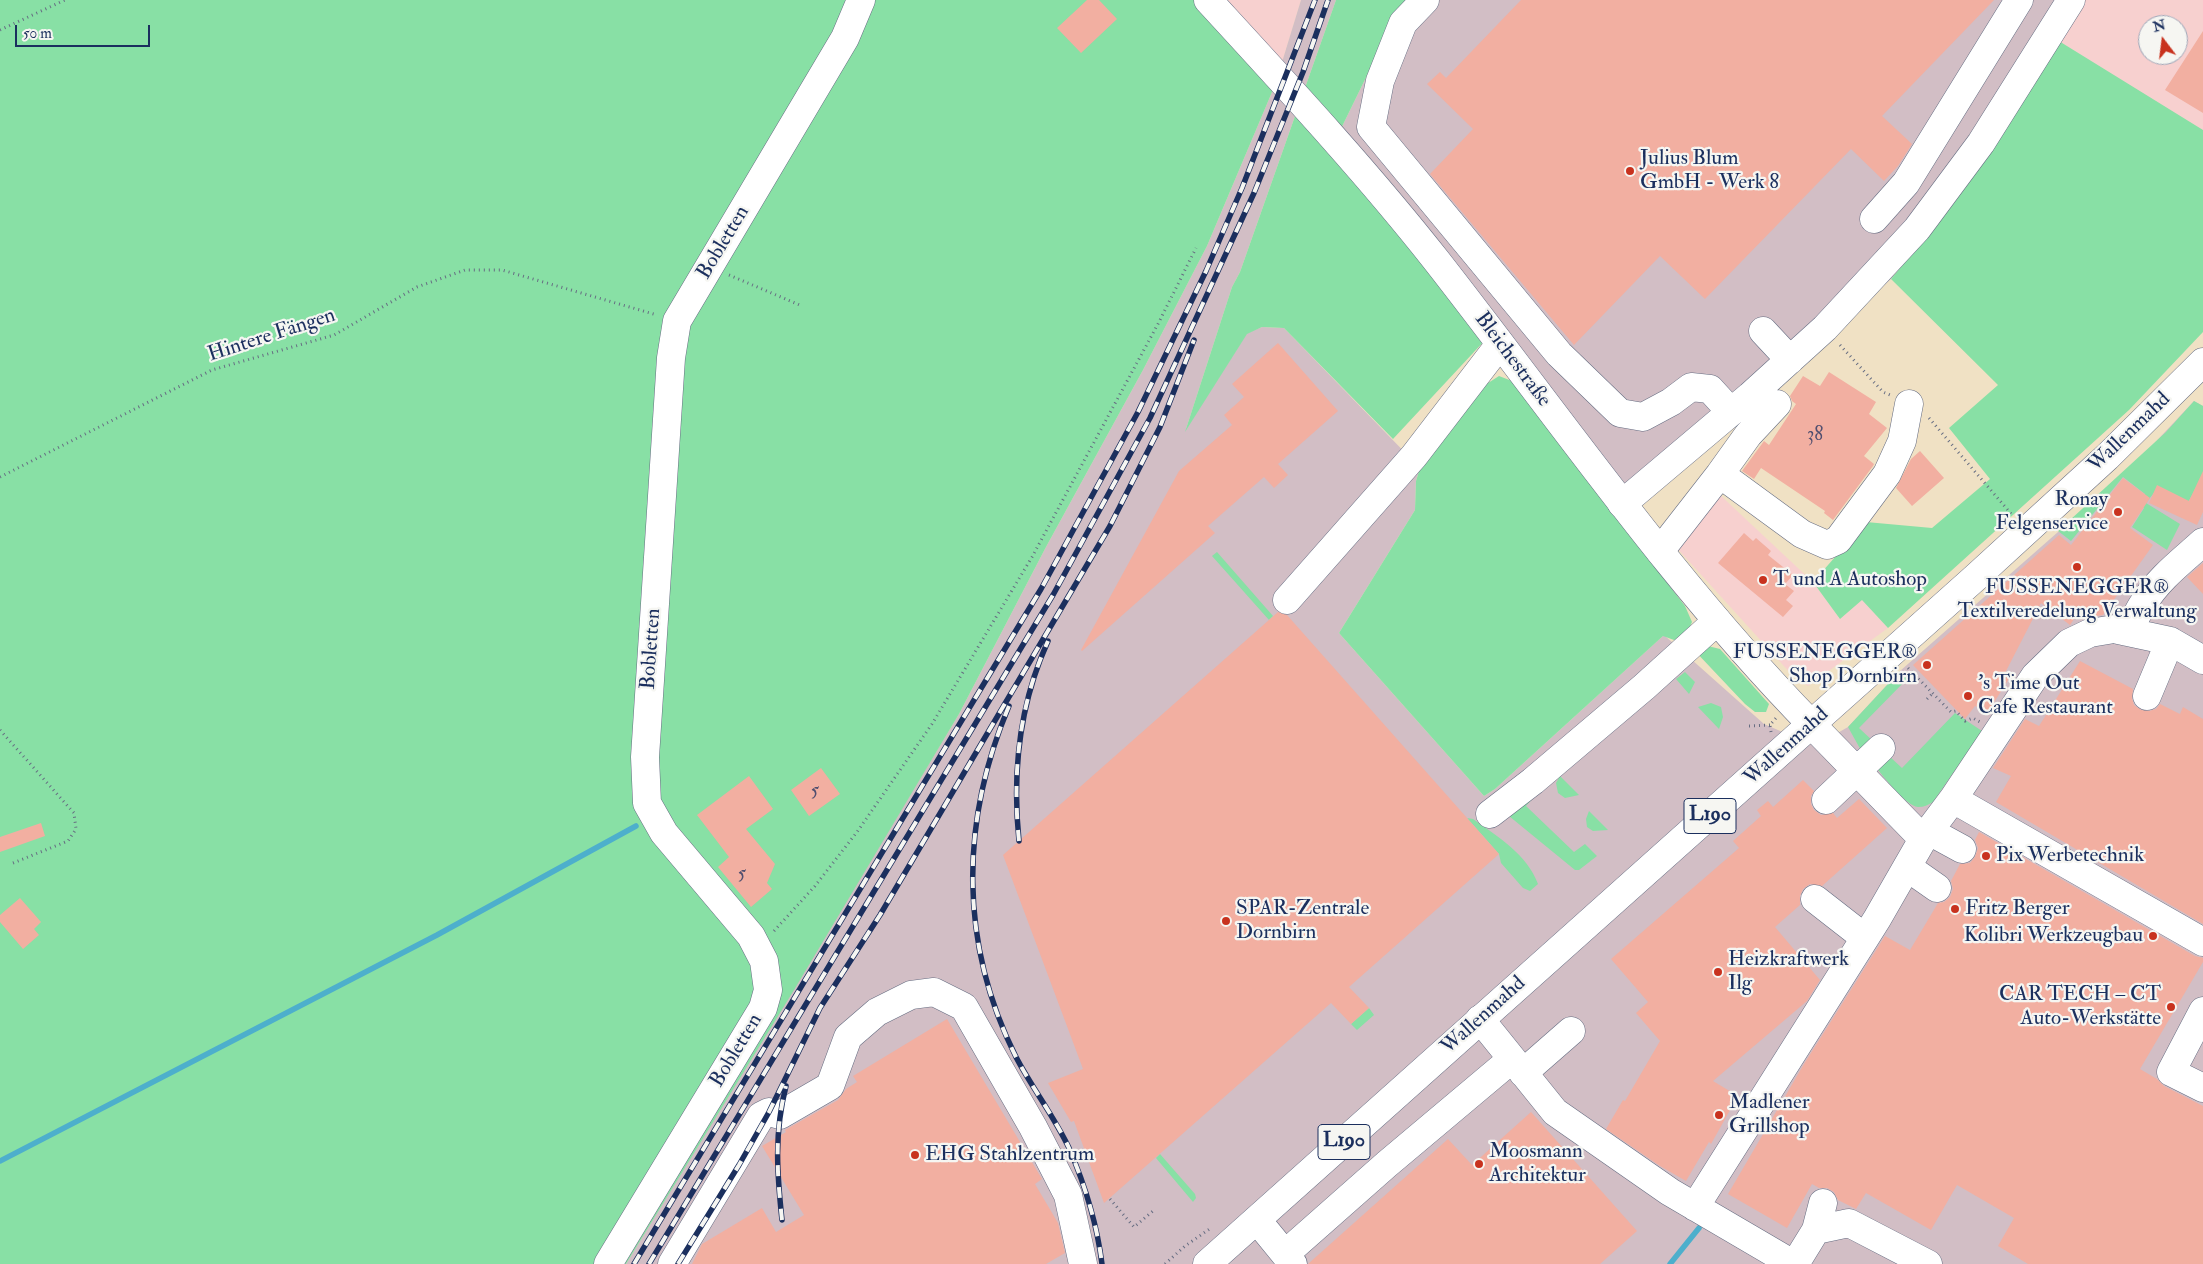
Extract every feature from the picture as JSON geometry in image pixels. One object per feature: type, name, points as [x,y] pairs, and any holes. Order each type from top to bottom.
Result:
[{"type":"street","name":"Bobletten","points":[[608,1264],[762,1008],[768,990],[764,961],[751,936],[664,833],[647,803],[645,757],[671,358],[677,321],[846,38],[860,0]]},
{"type":"street","name":"Bleichestraße","points":[[1208,0],[1332,137],[1435,259],[1622,504],[1717,621],[1812,725],[1857,771],[1926,835],[1962,849]]},
{"type":"street","points":[[1425,0],[1403,23],[1380,81],[1370,127],[1559,354],[1620,413],[1643,417],[1671,402],[1691,387],[1710,389],[1731,412]]},
{"type":"street","points":[[1874,219],[1906,183],[2019,0]]},
{"type":"street","points":[[1622,504],[1731,412],[1825,328],[1917,229],[1981,143],[2071,0]]},
{"type":"street","points":[[1763,331],[1790,360]]},
{"type":"street","points":[[1287,600],[1414,456],[1500,344]]},
{"type":"street","name":"Wallenmahd","points":[[1207,1264],[1812,725],[2107,457],[2203,362]]},
{"type":"street","points":[[1660,551],[1748,436],[1777,404]]},
{"type":"street","points":[[1720,474],[1802,534],[1827,545],[1838,540],[1887,474],[1902,441],[1909,404]]},
{"type":"street","points":[[2128,631],[2136,621],[2143,604],[2172,569],[2203,542]]},
{"type":"street","points":[[1490,814],[1533,781],[1644,687],[1717,621]]},
{"type":"street","points":[[1695,1207],[1865,938],[1926,835],[1953,799],[2035,676],[2069,643],[2090,633],[2114,630],[2128,631],[2170,642],[2203,660]]},
{"type":"street","points":[[2147,696],[2170,642]]},
{"type":"street","points":[[1826,800],[1881,748]]},
{"type":"street","points":[[1953,799],[2203,942]]},
{"type":"street","points":[[1907,867],[1937,888]]},
{"type":"street","points":[[1816,899],[1865,938]]},
{"type":"street","points":[[672,1264],[761,1116],[769,1112],[780,1115],[830,1086],[848,1037],[877,1012],[911,995],[934,992],[964,1007],[1033,1127],[1068,1195],[1083,1264]]},
{"type":"street","points":[[2203,1011],[2171,1072],[2203,1088]]},
{"type":"street","points":[[1480,1019],[1555,1112],[1670,1192],[1794,1264],[1816,1230],[1823,1203]]},
{"type":"street","points":[[1256,1220],[1289,1259],[1387,1164],[1517,1066],[1571,1031]]},
{"type":"street","points":[[1816,1230],[1849,1223],[1928,1264]]},
{"type":"path","points":[[0,30],[65,0]]},
{"type":"path","points":[[757,947],[783,922],[815,886],[857,832],[932,724],[1032,557],[1159,322],[1196,248]]},
{"type":"path","points":[[708,268],[802,306]]},
{"type":"path","name":"Hintere Fängen","points":[[0,477],[212,370],[334,335],[417,287],[465,270],[502,270],[677,321]]},
{"type":"path","points":[[1904,664],[1951,712],[1956,711],[1965,721],[1973,718],[1981,723]]},
{"type":"path","points":[[1917,677],[1921,673]]},
{"type":"path","points":[[1927,698],[1933,693]]},
{"type":"path","points":[[1749,726],[1770,725]]},
{"type":"path","points":[[0,730],[74,812],[76,829],[68,841],[13,863]]},
{"type":"path","points":[[1110,1198],[1134,1227],[1153,1210]]},
{"type":"shaded area","points":[[1198,0],[1301,0],[1275,85]]},
{"type":"shaded area","points":[[1301,0],[1336,0],[1240,272],[1232,287],[1186,429],[1247,333],[1262,327],[1284,328],[1420,468],[1416,481],[1415,510],[1339,633],[1484,796],[1495,789],[1664,635],[1764,724],[1815,746],[1848,727],[1900,671],[2133,466],[2194,401],[2203,406],[2203,1264],[626,1264],[959,714],[1046,547],[1143,370],[1207,246],[1275,85]]},
{"type":"shaded area","points":[[1413,0],[2077,0],[1954,203],[1891,279],[1636,502],[1334,143],[1395,18]]},
{"type":"shaded area","points":[[2077,0],[2203,0],[2203,132],[2054,38]]},
{"type":"shaded area","points":[[1719,494],[1815,584],[1840,619],[1862,599],[1888,628],[1808,686],[1792,675],[1676,547]]},
{"type":"green space","points":[[0,0],[1198,0],[1275,85],[1207,246],[1143,370],[1046,547],[959,714],[794,990],[626,1264],[0,1264]]},
{"type":"green space","points":[[1336,0],[1413,0],[1395,18],[1334,143],[1487,338],[1393,439],[1284,328],[1262,327],[1247,334],[1185,432],[1232,287],[1240,272]]},
{"type":"green space","points":[[2054,38],[2203,130],[2203,332],[2129,410],[1888,628],[1862,600],[1840,619],[1813,582],[1866,522],[1932,528],[1990,479],[1949,428],[1998,385],[1891,279],[1954,203]]},
{"type":"green space","points":[[1499,376],[1512,381],[1685,606],[1692,622],[1685,637],[1674,640],[1663,636],[1495,789],[1484,796],[1339,633],[1415,510],[1416,481],[1420,468],[1485,385]]},
{"type":"green space","points":[[2194,401],[2203,406],[2203,475],[2186,506],[2157,489],[2146,503],[2180,524],[2167,550],[2132,527],[2144,508],[2139,503],[2145,494],[2123,477],[2071,541],[2058,531],[2166,432]]},
{"type":"green space","points":[[1217,552],[1273,616],[1269,620],[1212,556]]},
{"type":"green space","points":[[1704,645],[1720,649],[1769,704],[1766,712],[1755,712],[1745,704],[1694,650]]},
{"type":"green space","points":[[1900,671],[1907,679],[1859,728],[1875,743],[1863,754],[1848,727]]},
{"type":"green space","points":[[1685,672],[1695,682],[1689,694],[1676,679]]},
{"type":"green space","points":[[1711,703],[1721,707],[1723,717],[1719,729],[1698,707]]},
{"type":"green space","points":[[1955,713],[1982,731],[1933,802],[1922,807],[1913,805],[1907,802],[1895,790],[1875,766],[1888,755],[1902,768]]},
{"type":"green space","points":[[1560,776],[1579,795],[1565,798],[1558,793],[1556,783]]},
{"type":"green space","points":[[1535,796],[1526,806],[1574,852],[1585,844],[1597,856],[1579,870],[1575,870],[1509,816]]},
{"type":"green space","points":[[1589,811],[1608,830],[1593,831],[1587,827],[1586,819]]},
{"type":"green space","points":[[1467,818],[1473,819],[1511,847],[1527,864],[1538,884],[1530,891],[1523,888],[1501,863],[1499,854]]},
{"type":"green space","points":[[1369,1008],[1374,1015],[1357,1030],[1351,1024]]},
{"type":"green space","points":[[1160,1154],[1195,1194],[1196,1198],[1193,1202],[1156,1158]]},
{"type":"building","points":[[1087,0],[1099,0],[1117,19],[1081,53],[1057,28]]},
{"type":"building","name":"Julius Blum GmbH - Werk 8","points":[[1521,0],[1994,0],[1882,116],[1912,144],[1898,166],[1884,181],[1851,149],[1705,299],[1660,256],[1574,345],[1430,174],[1473,129],[1427,84],[1440,72],[1446,78]]},
{"type":"building","points":[[2203,31],[2203,113],[2165,90],[2181,65],[2188,65],[2188,54]]},
{"type":"building","points":[[1278,343],[1338,411],[1278,464],[1288,475],[1274,488],[1264,477],[1208,526],[1215,533],[1082,651],[1179,471],[1232,425],[1224,415],[1244,397],[1232,384]]},
{"type":"building","points":[[1829,372],[1876,402],[1869,414],[1887,428],[1864,456],[1874,464],[1873,466],[1833,520],[1824,513],[1825,511],[1761,468],[1754,479],[1742,471],[1764,441],[1769,445],[1796,404],[1790,396],[1803,376],[1820,386]]},
{"type":"building","points":[[1920,451],[1944,478],[1912,506],[1896,488],[1911,459]]},
{"type":"building","points":[[2203,471],[2203,512],[2197,525],[2149,503],[2157,485],[2189,501]]},
{"type":"building","points":[[2123,478],[2150,498],[2130,528],[2153,545],[2103,615],[2090,617],[2080,610],[2070,625],[2041,603],[2004,675],[2010,677],[1988,712],[1975,706],[1965,719],[1913,665],[2059,535],[2071,545]]},
{"type":"building","name":"T und A Autoshop","points":[[1744,533],[1753,541],[1756,538],[1771,551],[1768,555],[1793,575],[1785,584],[1794,591],[1786,600],[1793,606],[1783,617],[1718,563]]},
{"type":"building","points":[[2203,563],[2203,594],[2187,577]]},
{"type":"building","name":"SPAR-Zentrale Dornbirn","points":[[1278,612],[1287,615],[1499,854],[1349,987],[1369,1008],[1351,1024],[1331,1003],[1104,1203],[1074,1121],[1071,1122],[1048,1083],[1083,1069],[1003,855]]},
{"type":"building","points":[[2080,661],[2133,689],[2132,698],[2134,705],[2141,710],[2149,711],[2156,709],[2160,704],[2180,714],[2183,707],[2203,719],[2203,924],[1996,802],[2011,776],[1993,768],[2025,719],[2039,726]]},
{"type":"building","points":[[821,768],[840,794],[809,816],[791,790]]},
{"type":"building","points":[[749,776],[773,809],[746,829],[775,864],[767,883],[772,889],[751,907],[718,867],[729,857],[697,815]]},
{"type":"building","points":[[1803,780],[1814,791],[1811,796],[1811,804],[1814,810],[1821,815],[1833,813],[1837,818],[1859,799],[1887,828],[1822,886],[1810,884],[1803,889],[1800,896],[1800,905],[1775,927],[1820,980],[1807,1001],[1713,1081],[1738,1096],[1711,1144],[1709,1142],[1686,1181],[1660,1166],[1606,1129],[1623,1100],[1625,1101],[1660,1041],[1636,1013],[1648,1002],[1611,959],[1739,848],[1733,841],[1761,816],[1757,810],[1768,801],[1773,807]]},
{"type":"building","points":[[41,823],[45,836],[0,852],[0,837]]},
{"type":"building","points":[[1979,832],[2195,956],[2203,958],[2203,962],[2140,1069],[2157,1079],[2164,1086],[2203,1106],[2203,1264],[2028,1264],[1998,1246],[2014,1218],[1957,1185],[1931,1230],[1866,1193],[1856,1209],[1838,1200],[1834,1192],[1827,1188],[1819,1188],[1812,1184],[1787,1228],[1728,1194],[1804,1064],[1885,936],[1910,950],[1938,903],[1944,902],[1950,897],[1953,889],[1951,881],[1960,864],[1970,863],[1975,857],[1978,848],[1975,840]]},
{"type":"building","points":[[20,898],[41,922],[34,929],[39,935],[23,949],[0,922],[0,915]]},
{"type":"building","name":"EHG Stahlzentrum","points":[[947,1019],[1042,1179],[1035,1184],[1058,1223],[1065,1253],[1046,1264],[692,1264],[702,1244],[762,1208],[776,1232],[804,1215],[762,1146],[786,1132],[785,1130],[838,1100],[846,1089],[857,1082],[853,1076]]},
{"type":"building","points":[[1531,1112],[1637,1231],[1600,1264],[1308,1264],[1448,1139],[1472,1165]]},
{"type":"waterway","points":[[0,1161],[437,935],[636,826]]},
{"type":"waterway","points":[[1670,1264],[1699,1228]]},
{"type":"railway","points":[[634,1264],[1041,589],[1138,412],[1206,271],[1242,188],[1315,0]]},
{"type":"railway","points":[[649,1264],[1053,595],[1150,418],[1254,193],[1303,72],[1328,0]]},
{"type":"railway","points":[[678,1264],[769,1112],[820,1008],[880,915],[1110,526],[1160,427],[1194,340]]},
{"type":"railway","points":[[1019,841],[1017,764],[1020,739],[1030,690],[1048,641]]},
{"type":"railway","points":[[1009,706],[993,750],[981,794],[975,838],[973,882],[976,926],[984,970],[997,1014],[1016,1057],[1069,1148],[1090,1205],[1102,1264]]},
{"type":"railway","points":[[782,1220],[778,1137],[786,1086]]},
{"type":"place","name":"Julius Blum GmbH - Werk 8","points":[[1630,171]]},
{"type":"place","name":"Ronay Felgenservice","points":[[2118,512]]},
{"type":"place","name":"FUSSENEGGER® Textilveredelung Verwaltung","points":[[2077,567]]},
{"type":"place","name":"T und A Autoshop","points":[[1763,580]]},
{"type":"place","name":"FUSSENEGGER® Shop Dornbirn","points":[[1927,665]]},
{"type":"place","name":"'s Time Out Cafe Restaurant","points":[[1968,696]]},
{"type":"place","name":"Pix Werbetechnik","points":[[1986,856]]},
{"type":"place","name":"Fritz Berger","points":[[1955,909]]},
{"type":"place","name":"SPAR-Zentrale Dornbirn","points":[[1226,921]]},
{"type":"place","name":"Kolibri Werkzeugbau","points":[[2153,936]]},
{"type":"place","name":"Heizkraftwerk Ilg","points":[[1718,972]]},
{"type":"place","name":"CAR TECH – CT Auto-Werkstätte","points":[[2171,1007]]},
{"type":"place","name":"Madlener Grillshop","points":[[1719,1115]]},
{"type":"place","name":"EHG Stahlzentrum","points":[[915,1155]]},
{"type":"place","name":"Moosmann Architektur","points":[[1479,1164]]}]
